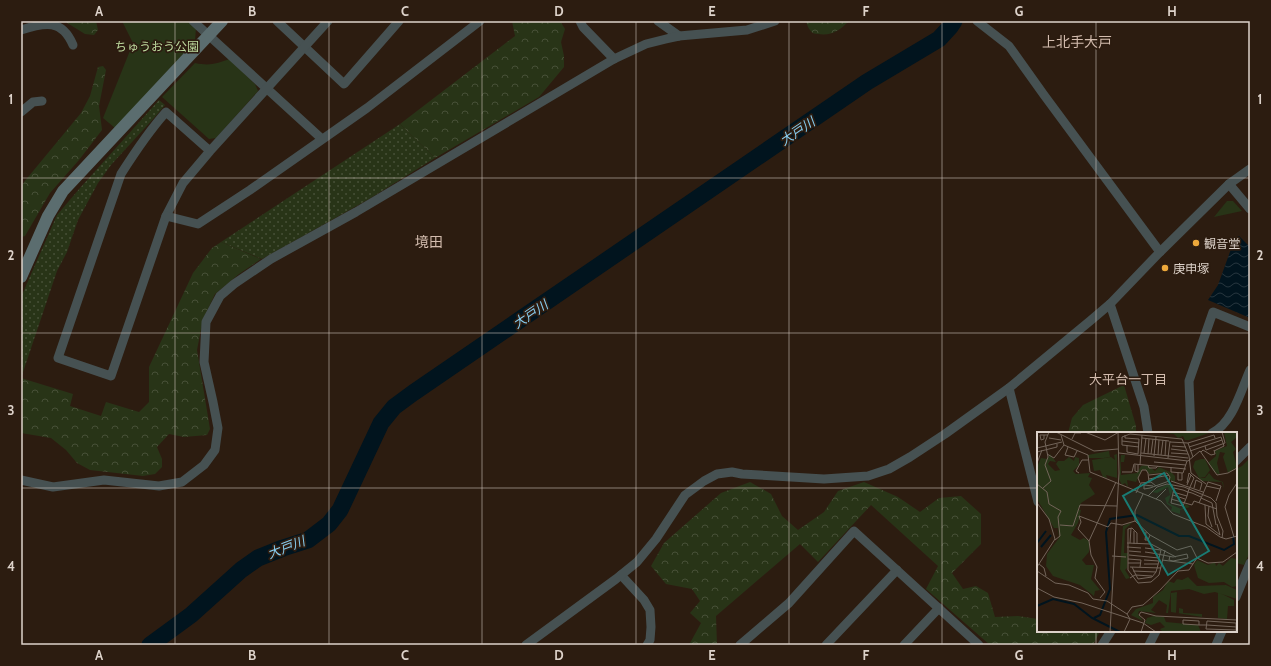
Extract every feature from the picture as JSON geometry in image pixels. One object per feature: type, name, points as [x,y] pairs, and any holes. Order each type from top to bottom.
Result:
[{"type":"street","points":[[193,21],[322,139]]},
{"type":"street","points":[[21,276],[48,216],[63,191],[222,21]]},
{"type":"street","points":[[277,21],[344,84],[399,21]]},
{"type":"street","points":[[210,151],[166,112],[153,126],[136,149],[121,174],[58,358],[111,376],[166,216],[183,183],[210,151],[328,21]]},
{"type":"street","points":[[166,216],[198,224],[250,190],[367,108],[480,21]]},
{"type":"street","points":[[580,21],[614,59]]},
{"type":"street","points":[[658,21],[679,36]]},
{"type":"street","points":[[21,480],[53,487],[104,480],[159,486],[182,482],[204,465],[215,450],[218,428],[204,362],[206,322],[220,296],[234,284],[272,259],[356,212],[614,59],[646,44],[679,36],[747,30],[775,21]]},
{"type":"street","points":[[977,21],[1009,46],[1044,96],[1160,252]]},
{"type":"street","points":[[21,30],[31,26],[53,24],[69,35],[73,45]]},
{"type":"street","points":[[21,112],[33,102],[42,101]]},
{"type":"street","points":[[526,645],[637,562],[656,539],[685,495],[704,481],[717,474],[732,472],[742,474],[824,479],[868,476],[889,469],[945,434],[1009,388],[1110,304],[1229,184],[1250,169]]},
{"type":"street","points":[[1229,184],[1250,209]]},
{"type":"street","points":[[1110,304],[1144,407],[1148,432]]},
{"type":"street","points":[[1191,432],[1189,381],[1213,312],[1250,326]]},
{"type":"street","points":[[1214,432],[1229,418],[1250,370]]},
{"type":"street","points":[[1009,388],[1037,498]]},
{"type":"street","points":[[1237,460],[1250,447]]},
{"type":"street","points":[[740,645],[789,603],[854,532],[978,645]]},
{"type":"street","points":[[1237,595],[1250,564]]},
{"type":"street","points":[[826,645],[897,570]]},
{"type":"street","points":[[621,575],[644,600],[650,610],[651,634],[647,645]]},
{"type":"street","points":[[904,645],[939,608]]},
{"type":"street","points":[[1102,645],[1110,632]]},
{"type":"street","points":[[1149,645],[1156,632]]},
{"type":"street","points":[[1216,645],[1222,632]]},
{"type":"green space","points":[[64,21],[96,21],[98,30],[94,35],[85,34]]},
{"type":"green space","name":"ちゅうおう公園","points":[[122,21],[188,21],[196,28],[195,41],[115,128],[103,118],[133,43]]},
{"type":"green space","points":[[512,21],[560,21],[565,29],[561,42],[564,56],[564,67],[539,97],[435,158],[400,124],[515,36]]},
{"type":"green space","points":[[806,21],[849,21],[835,32],[815,34],[812,33]]},
{"type":"green space","points":[[229,59],[255,84],[258,91],[216,138],[209,139],[162,97],[195,63],[212,64]]},
{"type":"green space","points":[[103,66],[106,70],[99,106],[102,130],[79,160],[50,193],[25,236],[21,237],[21,189],[24,182],[81,113],[90,96],[98,67]]},
{"type":"green space","points":[[159,100],[165,105],[111,165],[98,183],[78,220],[67,252],[57,271],[21,378],[21,297],[57,215]]},
{"type":"green space","points":[[400,124],[435,158],[369,199],[262,259],[221,242]]},
{"type":"green space","points":[[1227,201],[1233,201],[1242,211],[1214,217]]},
{"type":"green space","points":[[221,242],[261,259],[239,274],[215,294],[203,319],[197,350],[210,429],[207,435],[184,437],[169,434],[157,447],[162,459],[162,467],[155,474],[143,476],[90,470],[77,463],[66,450],[51,438],[21,433],[21,378],[73,394],[70,406],[101,416],[106,402],[139,412],[149,402],[149,367],[193,273],[212,248]]},
{"type":"green space","points":[[1124,385],[1136,426],[1136,432],[1068,432],[1072,418],[1083,405]]},
{"type":"green space","points":[[1250,458],[1250,552],[1244,565],[1237,563],[1237,468]]},
{"type":"green space","points":[[750,482],[771,494],[782,516],[798,530],[824,512],[838,491],[864,482],[898,497],[920,512],[939,498],[961,496],[981,514],[981,544],[952,573],[963,589],[976,586],[988,593],[995,617],[1018,616],[1037,619],[1037,632],[1100,632],[1093,645],[990,645],[926,589],[938,566],[871,505],[818,562],[800,544],[716,616],[717,645],[689,645],[701,623],[690,613],[700,601],[692,589],[666,584],[651,566],[664,543],[721,493]]},
{"type":"water","points":[[1239,236],[1250,247],[1250,318],[1208,300],[1218,285],[1235,238]]},
{"type":"waterway","name":"大戸川","points":[[150,645],[191,615],[241,570],[258,558],[308,540],[329,524],[340,510],[381,423],[394,407],[867,82],[939,39],[954,21]]},
{"type":"place","name":"観音堂","points":[[1196,243]]},
{"type":"place","name":"庚申塚","points":[[1165,268]]},
{"type":"district","name":"上北手大戸","points":[[1077,42]]},
{"type":"district","name":"境田","points":[[429,242]]},
{"type":"district","name":"大平台一丁目","points":[[1128,379]]}]
